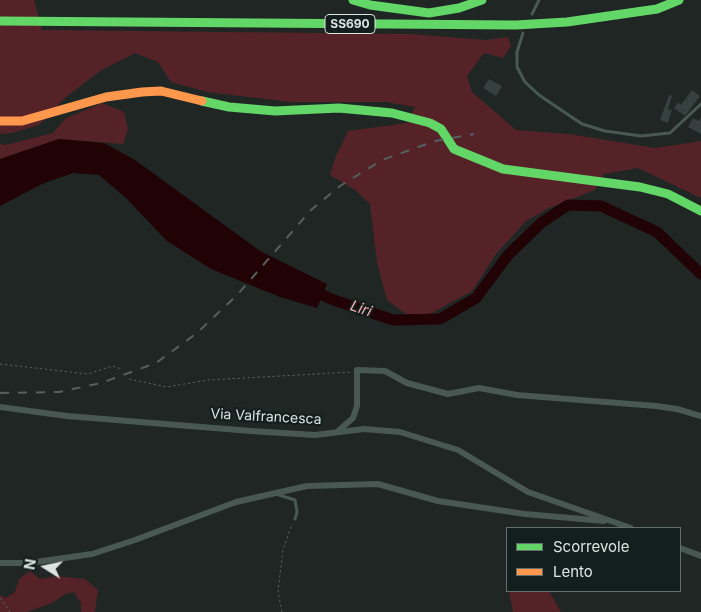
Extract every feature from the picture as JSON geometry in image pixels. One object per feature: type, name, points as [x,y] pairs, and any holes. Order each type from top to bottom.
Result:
[{"type":"main road","points":[[353,0],[370,5],[429,13],[459,8],[482,0]]},
{"type":"main road","name":"SS690","points":[[0,21],[516,24],[567,22],[657,9],[679,0]]},
{"type":"main road","points":[[0,121],[41,117],[106,97],[161,91],[229,107],[275,111],[339,108],[392,113],[430,123],[442,129],[454,149],[503,169],[640,187],[668,194],[701,211]]},
{"type":"street","points":[[337,432],[353,418],[355,412],[357,370],[385,371],[407,384],[448,394],[479,388],[517,395],[656,406],[677,409],[701,416]]},
{"type":"street","name":"Via Valfrancesca","points":[[0,407],[67,416],[251,431],[316,434],[364,428],[400,432],[458,450],[528,492],[628,527]]},
{"type":"street","points":[[0,563],[29,563],[92,554],[136,540],[236,502],[307,486],[378,484],[438,501],[590,521],[610,521]]},
{"type":"street","points":[[681,548],[701,556]]},
{"type":"lane","points":[[532,14],[539,0]]},
{"type":"lane","points":[[523,33],[517,52],[517,66],[525,82],[539,95],[582,124],[641,136],[670,133],[701,104]]},
{"type":"lane","points":[[274,494],[294,500],[297,512],[295,519]]},
{"type":"path","points":[[0,364],[88,374],[112,366],[122,369]]},
{"type":"path","points":[[129,378],[167,387],[208,380],[351,373],[357,370]]},
{"type":"path","points":[[282,612],[278,592],[283,550],[289,530],[295,519]]},
{"type":"path","points":[[0,598],[10,612]]},
{"type":"shaded area","points":[[0,0],[34,0],[42,30],[411,34],[486,40],[508,37],[511,46],[503,58],[484,53],[467,76],[472,92],[516,130],[569,134],[655,148],[701,141],[701,198],[638,168],[604,174],[595,190],[549,208],[526,221],[496,254],[472,291],[430,314],[406,314],[387,300],[377,263],[370,204],[355,190],[330,175],[336,156],[348,131],[407,123],[415,107],[386,102],[290,102],[207,92],[171,82],[158,62],[135,53],[100,71],[66,97],[39,125],[12,133],[0,134]]},
{"type":"shaded area","points":[[102,103],[124,112],[128,129],[123,144],[59,139],[0,159],[0,144],[6,145],[53,133],[66,118]]},
{"type":"shaded area","points":[[59,139],[104,143],[135,160],[260,251],[327,284],[317,308],[280,297],[211,269],[167,241],[126,198],[99,175],[73,173],[42,184],[0,206],[0,159]]},
{"type":"shaded area","points":[[30,571],[40,579],[57,576],[85,579],[98,590],[95,612],[81,612],[81,603],[74,592],[65,594],[52,603],[27,612],[0,612],[0,595],[6,598],[15,592],[19,579]]},
{"type":"shaded area","points":[[509,592],[550,592],[561,612],[513,612]]},
{"type":"building","points":[[489,79],[502,86],[496,96],[483,88]]},
{"type":"building","points":[[692,90],[700,96],[685,116],[674,108],[678,102],[681,105],[685,99],[687,101],[686,98]]},
{"type":"building","points":[[669,95],[672,96],[668,109],[672,110],[668,123],[660,120]]},
{"type":"building","points":[[701,117],[701,134],[688,127],[693,118],[699,121]]},
{"type":"waterway","name":"Liri","points":[[310,289],[331,299],[393,320],[440,319],[476,298],[508,255],[541,223],[568,205],[601,206],[657,232],[701,274]]},
{"type":"railway","points":[[0,393],[59,392],[101,383],[156,363],[197,333],[238,294],[311,210],[340,186],[382,160],[435,141],[474,134]]},
{"type":"traffic: fast","points":[[353,0],[370,5],[429,13],[459,8],[482,0]]},
{"type":"traffic: fast","points":[[0,21],[516,25],[567,22],[657,9],[679,0]]},
{"type":"traffic: fast","points":[[202,101],[229,107],[275,111],[339,108],[392,113],[430,123],[441,129],[454,149],[503,169],[640,187],[668,194],[701,211]]},
{"type":"traffic: slow","points":[[0,121],[22,121],[106,97],[142,92],[161,91],[202,101]]}]
